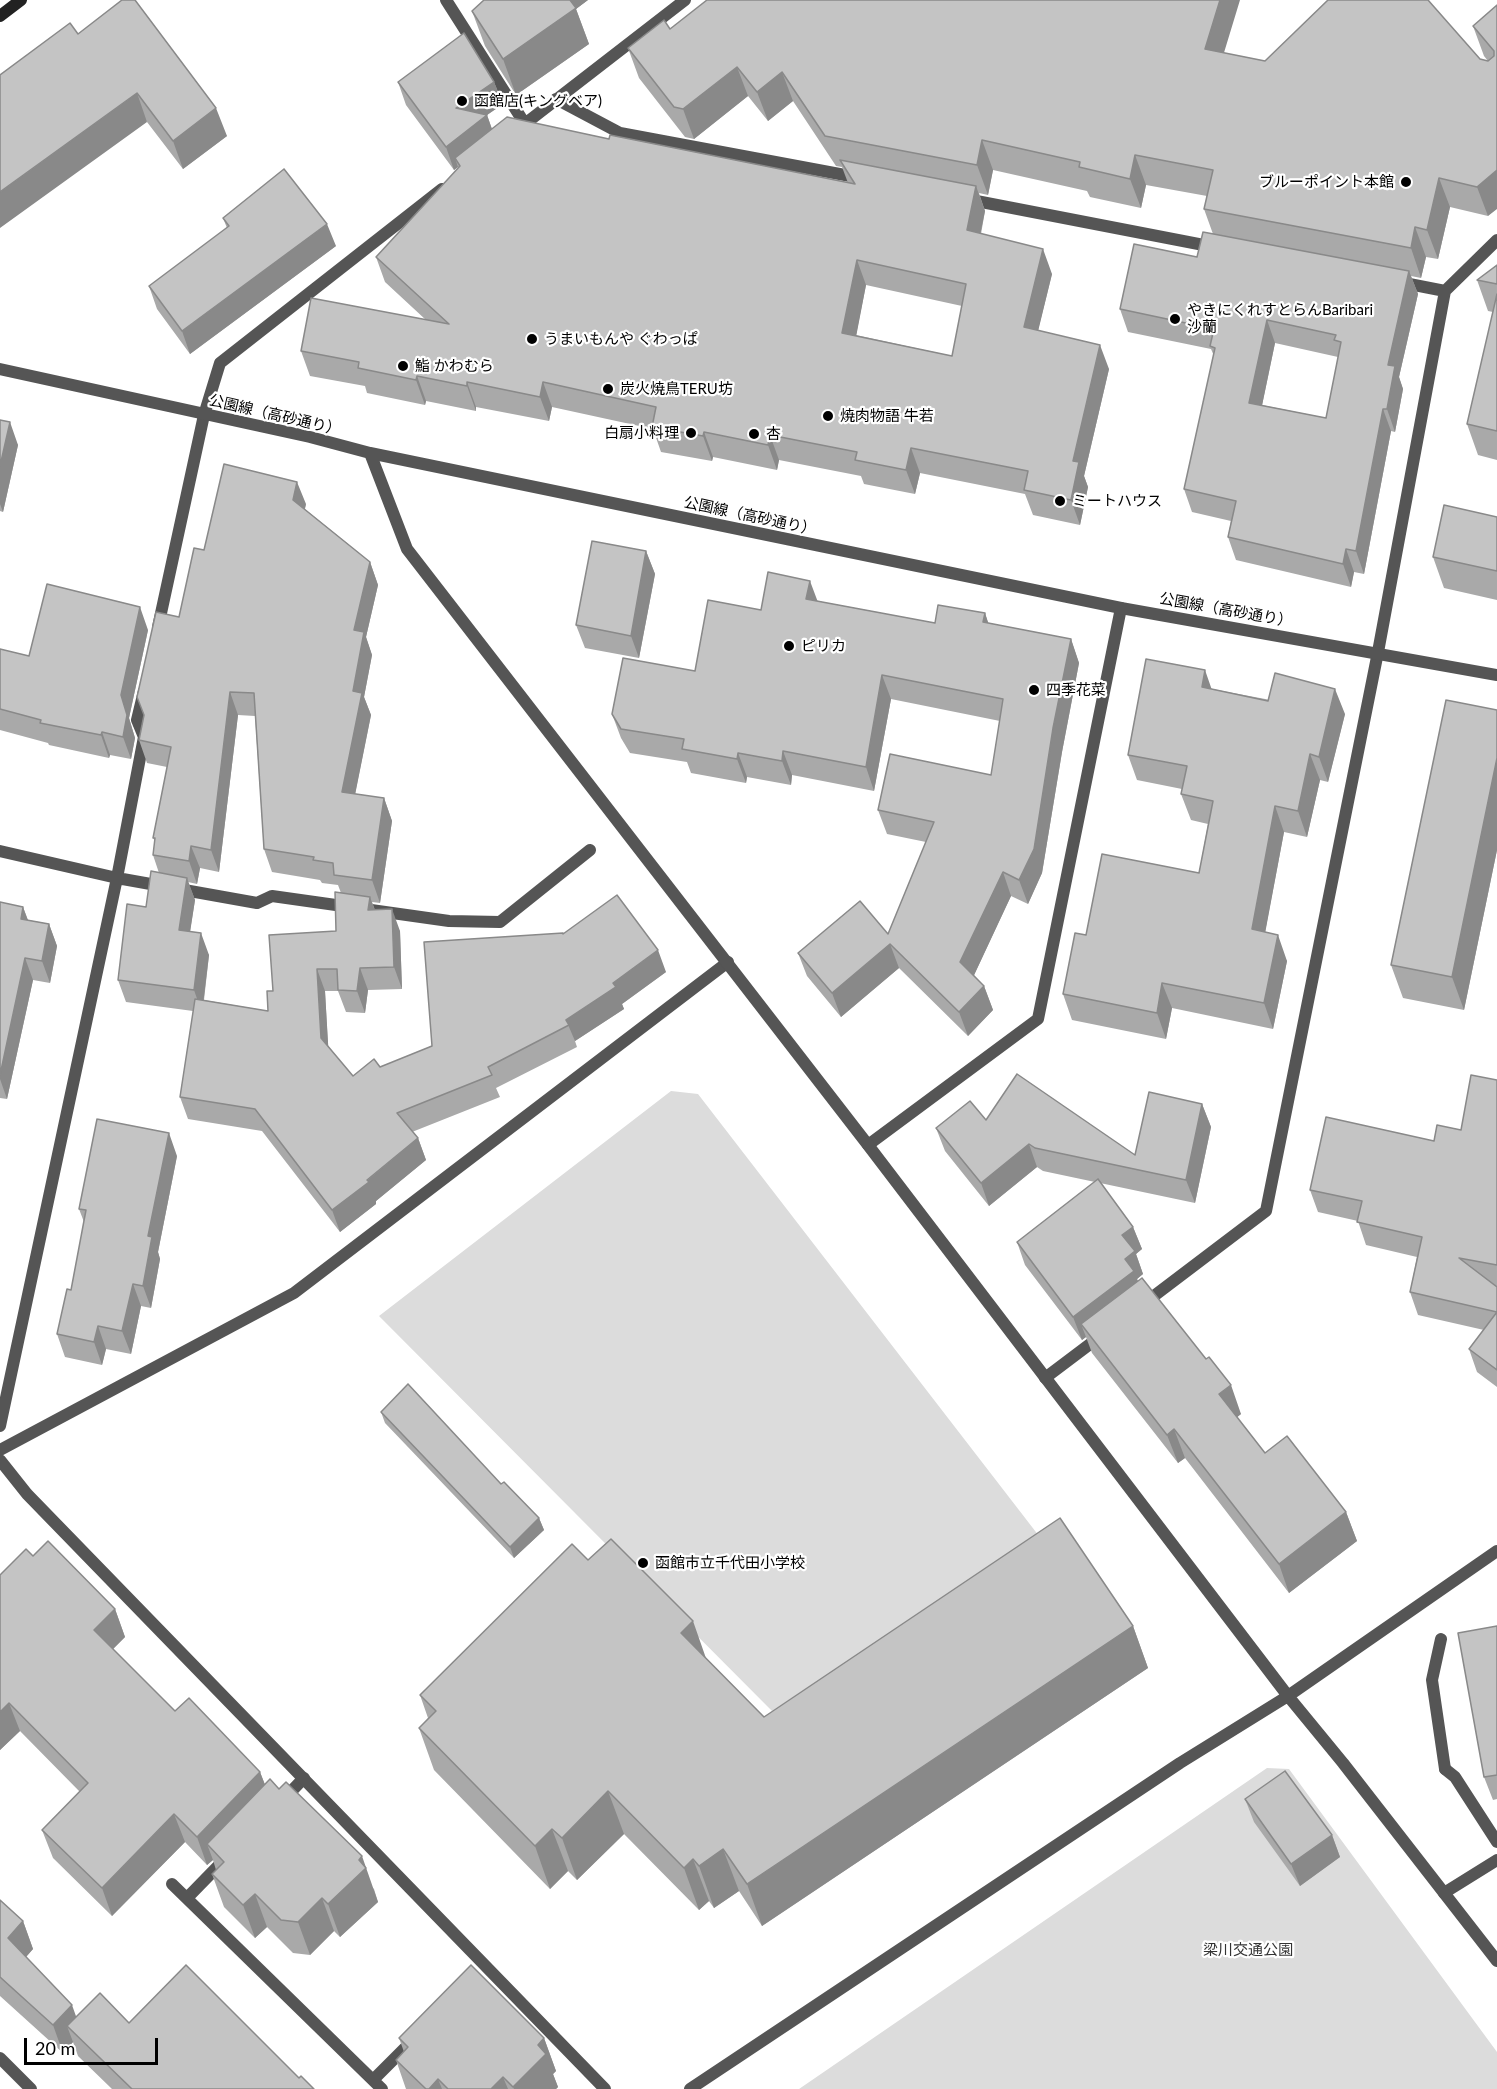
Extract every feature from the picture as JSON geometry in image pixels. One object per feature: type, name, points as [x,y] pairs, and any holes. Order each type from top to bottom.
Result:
[{"type":"main road","points":[[0,16],[21,0]]},
{"type":"street","points":[[447,0],[525,124]]},
{"type":"street","points":[[506,138],[685,0]]},
{"type":"street","points":[[556,99],[620,133],[870,180]]},
{"type":"street","points":[[155,641],[204,415],[220,363],[451,182]]},
{"type":"street","points":[[952,196],[1222,248]]},
{"type":"street","points":[[1128,1315],[1266,1211],[1378,652],[1444,291],[1497,240]]},
{"type":"street","points":[[1386,280],[1444,291]]},
{"type":"street","name":"公園線（高砂通り）","points":[[0,369],[370,453],[1121,608],[1497,675]]},
{"type":"street","points":[[370,453],[407,549],[868,1145],[1288,1696],[1497,1961]]},
{"type":"street","points":[[868,1145],[1038,1019],[1121,608]]},
{"type":"street","points":[[0,1426],[117,878],[144,737],[138,720],[147,675]]},
{"type":"street","points":[[0,851],[117,878],[256,903],[272,896],[449,921],[500,922],[590,850]]},
{"type":"street","points":[[0,1450],[294,1293],[728,963]]},
{"type":"street","points":[[1045,1378],[1110,1329]]},
{"type":"street","points":[[0,1460],[27,1494],[304,1778],[483,1970],[605,2089]]},
{"type":"street","points":[[690,2089],[1180,1763],[1288,1696],[1497,1551]]},
{"type":"street","points":[[1441,1639],[1432,1680],[1445,1769],[1455,1777],[1497,1842]]},
{"type":"street","points":[[273,1810],[304,1778]]},
{"type":"street","points":[[187,1898],[234,1850]]},
{"type":"street","points":[[1444,1893],[1497,1860]]},
{"type":"street","points":[[172,1884],[378,2085],[422,2031]]},
{"type":"street","points":[[0,2058],[31,2089]]},
{"type":"green space","points":[[671,1091],[698,1094],[1039,1536],[772,1711],[379,1316]]},
{"type":"green space","name":"梁川交通公園","points":[[1267,1768],[1289,1769],[1497,2052],[1497,2089],[799,2089]]},
{"type":"building","points":[[122,0],[135,0],[216,108],[173,141],[137,93],[0,192],[0,75],[70,23],[78,34]]},
{"type":"building","points":[[484,0],[570,0],[576,8],[503,59],[472,11]]},
{"type":"building","points":[[707,0],[1220,0],[1205,49],[1265,61],[1328,0],[1428,0],[1480,59],[1488,61],[1494,56],[1494,51],[1473,26],[1497,5],[1497,170],[1477,187],[1439,178],[1427,230],[1415,227],[1411,248],[1204,209],[1213,170],[1135,155],[1130,179],[1079,167],[1080,162],[982,140],[977,165],[825,136],[782,72],[757,92],[737,67],[683,109],[674,107],[628,48],[664,20],[670,29]]},
{"type":"building","points":[[464,33],[494,82],[456,108],[487,115],[446,147],[398,82]]},
{"type":"building","points":[[507,117],[609,139],[610,135],[855,184],[840,160],[976,186],[967,230],[1043,249],[1024,327],[1100,345],[1073,461],[1079,462],[1071,500],[1024,490],[1028,471],[911,448],[906,470],[855,460],[857,452],[770,435],[768,445],[704,432],[703,436],[652,427],[656,407],[543,382],[540,397],[467,382],[467,386],[417,376],[416,380],[358,368],[359,362],[301,351],[311,298],[449,324],[376,257],[460,166],[455,158]],"holes":[[[857,260],[966,284],[952,356],[842,333]]]},
{"type":"building","points":[[284,169],[327,224],[182,331],[149,286],[229,226],[223,218]]},
{"type":"building","points":[[1203,232],[1409,271],[1388,365],[1395,366],[1387,409],[1383,409],[1356,551],[1346,549],[1343,564],[1228,537],[1236,501],[1184,489],[1215,348],[1210,346],[1214,329],[1120,309],[1134,244],[1197,257]],"holes":[[[1267,320],[1336,335],[1334,340],[1341,342],[1326,418],[1249,403]]]},
{"type":"building","points":[[1497,265],[1497,284],[1477,280]]},
{"type":"building","points":[[1497,294],[1497,431],[1467,424]]},
{"type":"building","points":[[0,420],[10,422],[0,466]]},
{"type":"building","points":[[224,464],[297,482],[293,500],[370,562],[354,630],[364,632],[353,691],[362,693],[342,792],[384,798],[372,880],[334,875],[333,863],[313,860],[314,857],[264,849],[254,693],[230,692],[211,850],[191,846],[189,861],[153,855],[155,838],[153,838],[171,747],[139,740],[144,715],[137,697],[156,612],[179,617],[194,548],[204,550]]},
{"type":"building","points":[[1444,505],[1497,517],[1497,571],[1433,557]]},
{"type":"building","points":[[592,541],[646,551],[631,636],[576,625]]},
{"type":"building","points":[[768,572],[810,581],[806,599],[935,623],[938,605],[985,613],[983,622],[1071,639],[1053,728],[1034,849],[1019,880],[1003,872],[960,962],[984,986],[959,1012],[890,944],[832,993],[798,953],[860,901],[888,934],[934,822],[878,810],[890,754],[991,775],[1003,699],[882,675],[866,767],[783,751],[782,761],[738,753],[737,759],[682,749],[684,739],[621,729],[612,714],[623,658],[695,671],[708,600],[761,610]]},
{"type":"building","points":[[47,584],[140,607],[121,695],[127,715],[123,737],[40,723],[41,720],[0,709],[0,649],[29,656]]},
{"type":"building","points":[[1146,659],[1205,670],[1202,687],[1268,701],[1275,673],[1335,689],[1319,757],[1310,754],[1298,811],[1275,806],[1252,929],[1278,935],[1264,1003],[1162,983],[1157,1013],[1063,994],[1075,933],[1086,935],[1102,854],[1199,873],[1213,801],[1181,794],[1187,766],[1128,755]]},
{"type":"building","points":[[1446,700],[1497,710],[1497,758],[1452,977],[1391,965]]},
{"type":"building","points":[[151,871],[187,878],[179,930],[201,933],[194,990],[118,980],[127,904],[146,907]]},
{"type":"building","points":[[335,892],[370,897],[368,910],[392,909],[394,967],[360,968],[357,991],[338,990],[337,969],[317,969],[321,1038],[353,1076],[374,1059],[380,1067],[432,1046],[424,942],[563,934],[617,895],[658,950],[613,983],[616,987],[566,1020],[569,1025],[488,1067],[492,1075],[397,1113],[418,1138],[367,1180],[369,1182],[332,1210],[255,1109],[180,1097],[195,999],[268,1011],[267,991],[273,991],[269,935],[336,931]]},
{"type":"building","points":[[0,902],[23,907],[21,919],[49,924],[42,961],[25,958],[0,1075]]},
{"type":"building","points":[[1017,1074],[1135,1155],[1149,1092],[1202,1104],[1186,1180],[1035,1148],[1029,1144],[981,1183],[936,1128],[970,1101],[986,1120]]},
{"type":"building","points":[[1471,1075],[1497,1080],[1497,1265],[1459,1258],[1497,1287],[1497,1312],[1410,1292],[1422,1237],[1357,1222],[1362,1201],[1310,1190],[1326,1117],[1434,1141],[1437,1125],[1461,1130]]},
{"type":"building","points":[[97,1119],[169,1133],[148,1236],[152,1237],[143,1286],[133,1284],[122,1331],[98,1326],[94,1342],[57,1334],[67,1289],[71,1290],[86,1210],[79,1209]]},
{"type":"building","points":[[1098,1179],[1133,1227],[1122,1235],[1135,1251],[1125,1259],[1134,1271],[1073,1317],[1017,1242]]},
{"type":"building","points":[[1142,1278],[1206,1359],[1209,1357],[1231,1385],[1219,1394],[1265,1453],[1287,1436],[1346,1512],[1279,1564],[1174,1429],[1167,1435],[1081,1324]]},
{"type":"building","points":[[1497,1312],[1497,1370],[1469,1349]]},
{"type":"building","points":[[408,1384],[501,1484],[504,1482],[539,1518],[510,1547],[381,1412]]},
{"type":"building","points":[[1060,1518],[1133,1626],[747,1884],[723,1849],[699,1866],[693,1859],[684,1868],[608,1791],[562,1838],[552,1829],[535,1846],[419,1728],[436,1711],[420,1695],[572,1544],[588,1560],[611,1539],[693,1621],[681,1633],[764,1717]]},
{"type":"building","points":[[48,1541],[115,1609],[94,1630],[175,1711],[189,1698],[260,1772],[197,1837],[174,1814],[102,1888],[42,1830],[88,1783],[9,1703],[0,1712],[0,1575],[26,1549],[33,1556]]},
{"type":"building","points":[[1497,1626],[1497,1775],[1484,1777],[1458,1633]]},
{"type":"building","points":[[1285,1771],[1332,1835],[1291,1864],[1245,1799]]},
{"type":"building","points":[[270,1779],[279,1789],[286,1782],[362,1856],[359,1860],[366,1868],[328,1904],[322,1898],[298,1922],[281,1920],[255,1894],[243,1905],[212,1874],[224,1862],[207,1844]]},
{"type":"building","points":[[0,1900],[23,1921],[8,1938],[72,2005],[53,2025],[0,1977]]},
{"type":"building","points":[[186,1965],[299,2078],[301,2076],[314,2089],[132,2089],[67,2026],[100,1993],[129,2023]]},
{"type":"building","points":[[471,1965],[544,2038],[538,2045],[546,2054],[513,2087],[503,2077],[491,2089],[448,2089],[438,2079],[429,2089],[426,2089],[396,2060],[408,2047],[399,2038]]},
{"type":"place","name":"函館店(キングベア)","points":[[462,101]]},
{"type":"place","name":"ブルーポイント本館","points":[[1406,182]]},
{"type":"place","name":"やきにくれすとらんBaribari 沙蘭","points":[[1175,319]]},
{"type":"place","name":"うまいもんや ぐわっぱ","points":[[532,339]]},
{"type":"place","name":"鮨 かわむら","points":[[403,366]]},
{"type":"place","name":"炭火焼鳥TERU坊","points":[[608,389]]},
{"type":"place","name":"焼肉物語 牛若","points":[[828,416]]},
{"type":"place","name":"白扇小料理","points":[[691,433]]},
{"type":"place","name":"杏","points":[[754,434]]},
{"type":"place","name":"ミートハウス","points":[[1060,501]]},
{"type":"place","name":"ピリカ","points":[[789,646]]},
{"type":"place","name":"四季花菜","points":[[1034,690]]},
{"type":"place","name":"函館市立千代田小学校","points":[[643,1563]]}]
